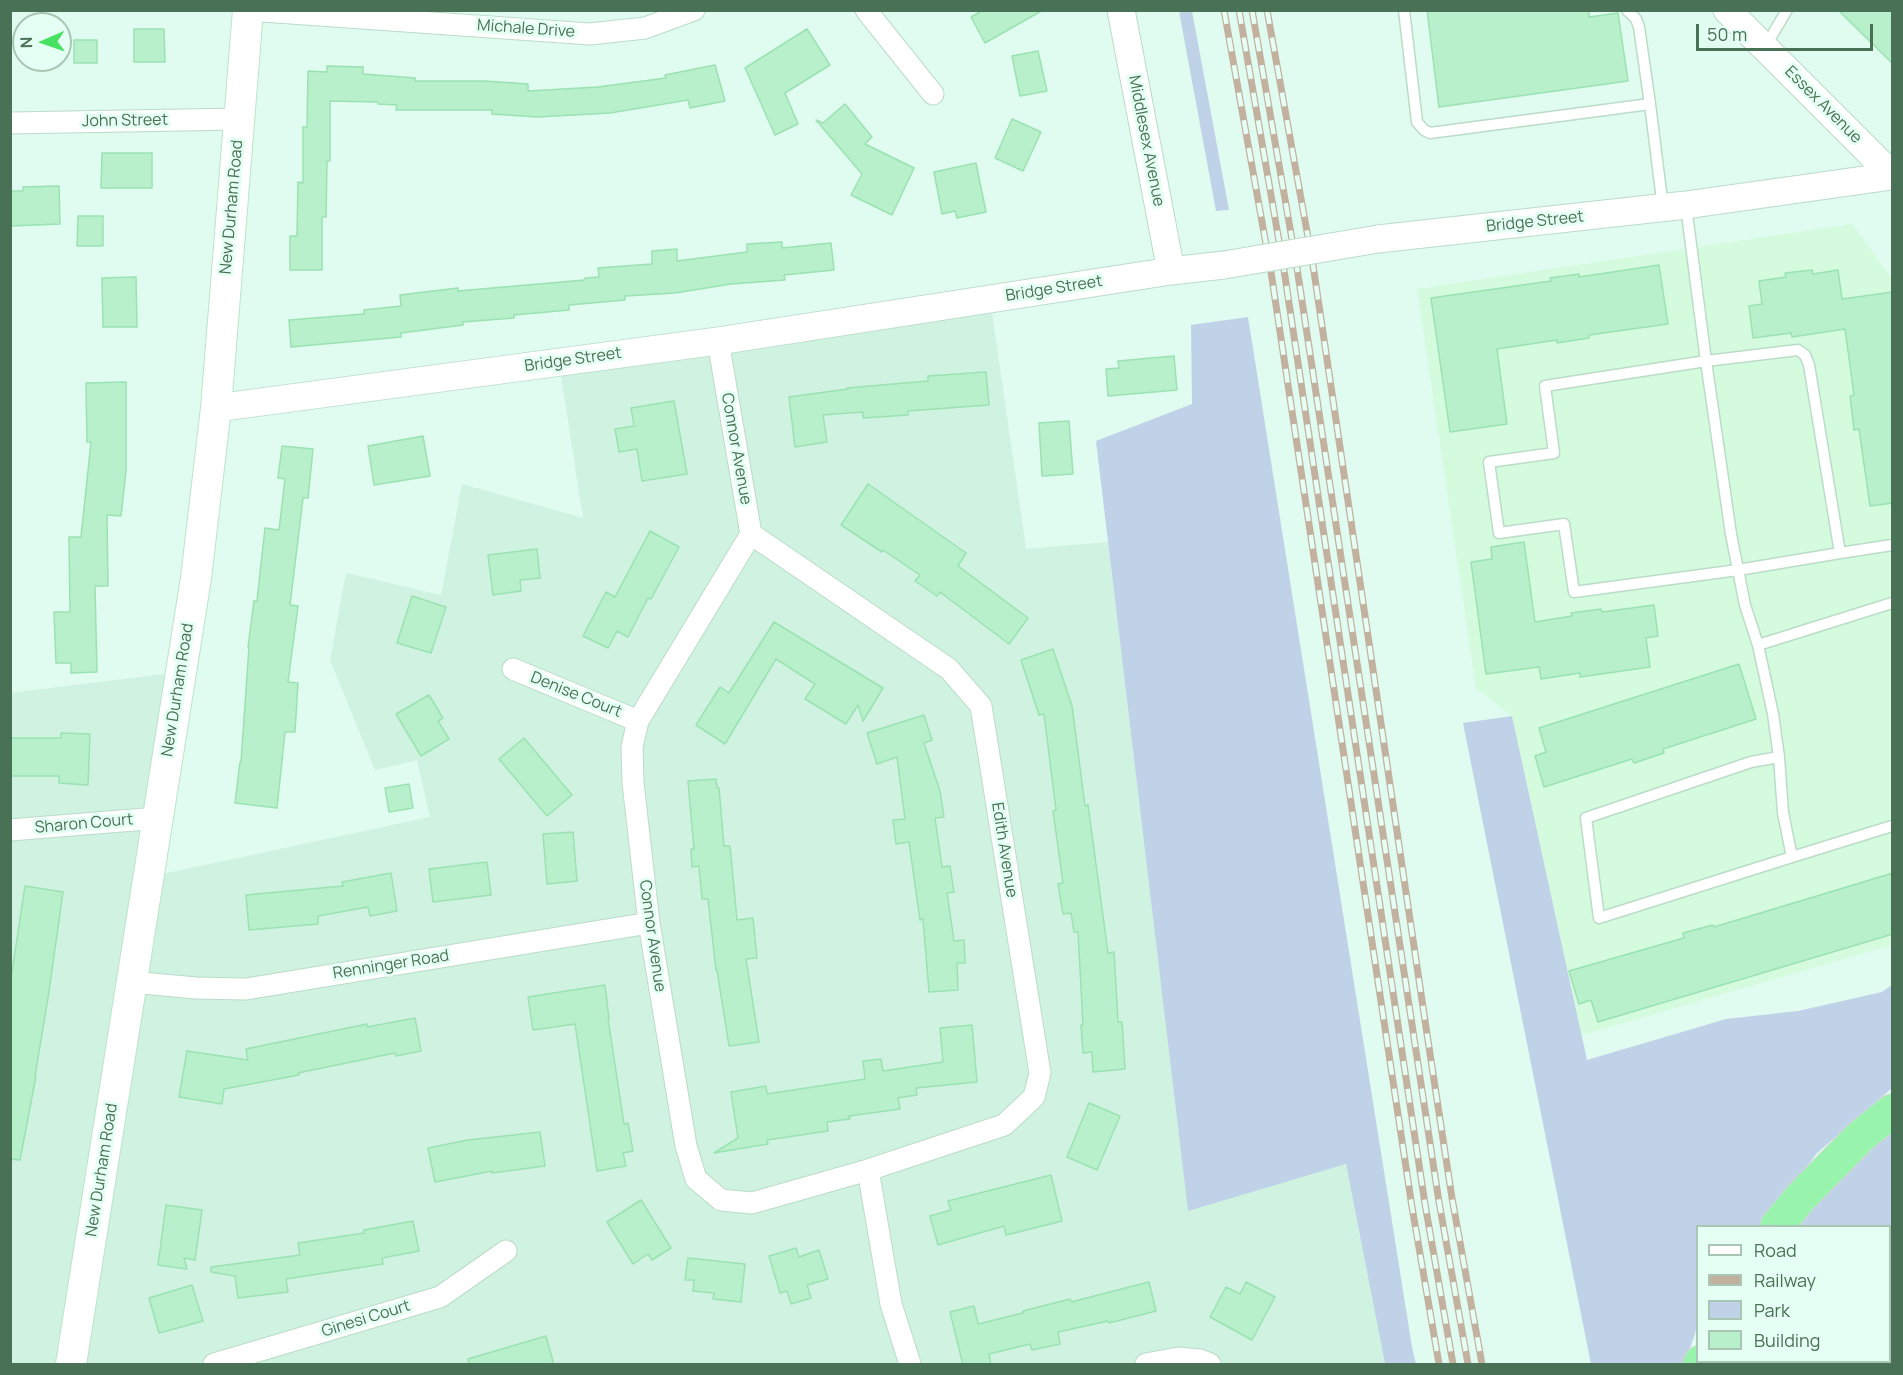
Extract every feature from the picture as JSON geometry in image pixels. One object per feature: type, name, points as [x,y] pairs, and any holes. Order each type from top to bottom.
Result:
[{"type":"highway","points":[[1779,1225],[1800,1198],[1861,1136],[1893,1111]]},
{"type":"main road","name":"New Durham Road","points":[[71,1365],[195,578],[216,408],[248,10]]},
{"type":"street","name":"Michale Drive","points":[[248,10],[590,34],[645,28],[684,12]]},
{"type":"street","points":[[866,10],[933,94]]},
{"type":"street","name":"Middlesex Avenue","points":[[1121,10],[1171,271]]},
{"type":"street","name":"Essex Avenue","points":[[1727,10],[1893,176]]},
{"type":"street","name":"John Street","points":[[10,123],[239,118]]},
{"type":"street","name":"Bridge Street","points":[[216,408],[718,341],[1378,239],[1675,207],[1893,176]]},
{"type":"street","name":"Connor Avenue","points":[[718,341],[751,534],[638,721],[632,747],[633,783],[649,923],[686,1146],[696,1179],[721,1200],[752,1203],[868,1170]]},
{"type":"street","name":"Edith Avenue","points":[[751,534],[949,669],[981,706],[1040,1073],[1034,1097],[1004,1125],[868,1170]]},
{"type":"street","name":"Denise Court","points":[[513,669],[638,721]]},
{"type":"street","name":"Sharon Court","points":[[10,830],[158,818]]},
{"type":"street","name":"Renninger Road","points":[[132,982],[196,988],[246,989],[649,923]]},
{"type":"street","points":[[868,1170],[891,1304],[910,1365]]},
{"type":"street","name":"Ginesi Court","points":[[214,1365],[440,1297],[506,1251]]},
{"type":"street","points":[[1146,1365],[1178,1358],[1200,1360],[1210,1365]]},
{"type":"lane","points":[[1404,10],[1418,122],[1430,133],[1650,104]]},
{"type":"lane","points":[[1628,10],[1640,27],[1650,104],[1675,207],[1706,362],[1731,534],[1745,605],[1758,645],[1773,714],[1783,813],[1792,857]]},
{"type":"lane","points":[[1764,47],[1787,10]]},
{"type":"lane","points":[[1840,553],[1809,365],[1805,355],[1798,350],[1545,386],[1554,453],[1489,462],[1498,533],[1564,524],[1574,592],[1738,570],[1840,553],[1893,544]]},
{"type":"lane","points":[[1758,645],[1893,603]]},
{"type":"lane","points":[[1779,757],[1751,762],[1586,818],[1599,918],[1893,826]]},
{"type":"shaded area","points":[[1852,224],[1892,279],[1892,945],[1582,1035],[1512,716],[1476,688],[1417,289]]},
{"type":"shaded area","points":[[990,299],[1026,549],[1108,542],[1188,1210],[1346,1164],[1385,1364],[11,1364],[10,693],[181,672],[149,877],[430,817],[417,760],[375,770],[330,660],[346,573],[441,595],[462,484],[583,518],[559,362]]},
{"type":"green space","points":[[1179,11],[1192,11],[1229,210],[1216,211]]},
{"type":"green space","points":[[1248,317],[1416,1364],[1385,1364],[1346,1164],[1188,1211],[1096,441],[1192,404],[1191,325]]},
{"type":"green space","points":[[1512,716],[1587,1060],[1726,1019],[1798,1011],[1882,992],[1892,985],[1892,1088],[1817,1153],[1763,1225],[1696,1225],[1696,1330],[1685,1364],[1591,1364],[1463,723]]},
{"type":"green space","points":[[1892,1130],[1891,1268],[1891,1225],[1798,1225],[1833,1183]]},
{"type":"green space","points":[[1717,1363],[1826,1363],[1825,1364]]},
{"type":"building","points":[[983,10],[1043,10],[985,43],[971,17]]},
{"type":"building","points":[[1427,10],[1589,10],[1589,17],[1618,13],[1628,81],[1439,107]]},
{"type":"building","points":[[1838,10],[1893,10],[1893,64]]},
{"type":"building","points":[[134,29],[164,29],[165,62],[134,62]]},
{"type":"building","points":[[807,29],[830,65],[785,93],[798,124],[775,135],[745,68]]},
{"type":"building","points":[[74,40],[97,40],[97,63],[74,63]]},
{"type":"building","points":[[1038,51],[1047,91],[1020,96],[1012,56]]},
{"type":"building","points":[[715,65],[725,101],[690,108],[688,100],[610,113],[537,117],[492,114],[492,110],[396,110],[397,105],[378,104],[378,102],[330,101],[330,161],[327,161],[326,217],[322,217],[322,270],[290,270],[290,236],[297,236],[298,182],[303,183],[303,127],[307,127],[308,71],[327,72],[327,66],[363,67],[363,74],[415,78],[415,81],[484,81],[528,84],[528,91],[598,87],[666,78],[665,75]]},
{"type":"building","points":[[845,104],[872,137],[865,144],[914,168],[892,215],[851,195],[862,174],[816,120],[823,123]]},
{"type":"building","points":[[1012,119],[1041,132],[1023,171],[995,158]]},
{"type":"building","points":[[102,153],[152,153],[152,188],[101,188]]},
{"type":"building","points":[[976,163],[986,212],[957,218],[955,211],[942,214],[934,172]]},
{"type":"building","points":[[59,186],[60,224],[10,226],[10,191],[23,191],[23,187]]},
{"type":"building","points":[[78,216],[103,216],[103,246],[77,246]]},
{"type":"building","points":[[782,242],[782,248],[831,243],[834,270],[784,275],[785,280],[731,284],[675,293],[625,296],[625,300],[569,305],[569,310],[514,315],[514,318],[463,322],[463,325],[401,333],[401,337],[291,347],[289,320],[364,314],[364,310],[401,306],[400,295],[458,288],[458,291],[585,280],[585,278],[599,277],[598,268],[652,264],[652,251],[677,249],[677,261],[747,252],[747,244]]},
{"type":"building","points":[[1659,265],[1668,324],[1589,335],[1589,338],[1557,343],[1557,340],[1497,349],[1507,424],[1450,432],[1431,298],[1551,281],[1550,278],[1579,274],[1579,277]]},
{"type":"building","points":[[1812,270],[1813,274],[1838,270],[1842,299],[1893,292],[1893,503],[1870,506],[1859,429],[1854,430],[1850,396],[1854,395],[1845,329],[1792,337],[1791,333],[1753,338],[1749,306],[1762,304],[1759,281],[1786,277],[1785,273]]},
{"type":"building","points":[[136,277],[137,327],[103,327],[102,278]]},
{"type":"building","points":[[1174,356],[1177,390],[1108,396],[1106,369],[1119,368],[1118,361]]},
{"type":"building","points":[[986,372],[989,405],[908,411],[908,415],[863,418],[863,412],[823,415],[827,442],[795,447],[789,397],[847,388],[928,381],[928,376]]},
{"type":"building","points":[[126,382],[126,471],[121,516],[107,515],[108,586],[95,586],[97,672],[71,673],[71,663],[56,663],[54,612],[70,612],[69,537],[81,537],[91,442],[87,442],[86,383]]},
{"type":"building","points":[[674,401],[687,474],[642,481],[637,449],[619,452],[615,429],[634,426],[631,408]]},
{"type":"building","points":[[1069,421],[1073,474],[1042,476],[1039,423]]},
{"type":"building","points":[[423,436],[430,476],[374,485],[368,446]]},
{"type":"building","points":[[282,446],[313,449],[308,498],[303,498],[290,605],[298,606],[288,682],[298,683],[295,732],[285,732],[277,808],[235,803],[241,762],[248,647],[254,601],[257,601],[265,528],[279,530],[285,479],[278,478]]},
{"type":"building","points":[[868,484],[966,553],[958,566],[1028,618],[1009,644],[940,592],[937,596],[915,581],[920,575],[841,525]]},
{"type":"building","points":[[650,531],[679,547],[651,599],[648,598],[628,637],[617,631],[608,648],[583,636],[606,592],[615,597]]},
{"type":"building","points":[[1524,542],[1535,622],[1572,616],[1571,613],[1601,609],[1602,612],[1654,605],[1658,636],[1646,638],[1650,667],[1580,677],[1580,673],[1541,679],[1539,667],[1486,674],[1471,562],[1492,559],[1491,547]]},
{"type":"building","points":[[537,549],[540,578],[520,580],[521,591],[493,595],[488,555]]},
{"type":"building","points":[[412,596],[446,607],[431,653],[397,643]]},
{"type":"building","points":[[774,622],[883,688],[863,721],[858,705],[846,724],[805,699],[815,684],[776,659],[725,744],[696,725],[720,687],[729,693]]},
{"type":"building","points":[[1053,649],[1072,706],[1108,953],[1114,952],[1118,1022],[1122,1022],[1125,1069],[1093,1072],[1092,1052],[1083,1053],[1078,932],[1074,932],[1071,913],[1063,914],[1058,884],[1063,883],[1053,811],[1056,810],[1044,714],[1039,715],[1021,660]]},
{"type":"building","points":[[1739,664],[1756,719],[1663,749],[1664,753],[1634,763],[1632,759],[1544,787],[1535,756],[1546,752],[1539,728]]},
{"type":"building","points":[[429,695],[443,718],[438,721],[449,739],[421,756],[396,714]]},
{"type":"building","points":[[924,715],[932,740],[924,743],[940,791],[944,817],[935,818],[942,867],[950,866],[954,892],[947,893],[954,941],[964,940],[965,963],[957,963],[958,990],[929,992],[923,919],[920,920],[909,842],[896,844],[893,820],[905,819],[897,757],[877,764],[867,733]]},
{"type":"building","points":[[61,733],[90,734],[88,785],[59,783],[59,776],[10,776],[10,738],[61,738]]},
{"type":"building","points":[[524,738],[572,795],[547,816],[499,759]]},
{"type":"building","points":[[716,779],[717,788],[719,788],[724,846],[730,846],[737,920],[753,918],[757,958],[746,959],[759,1042],[729,1046],[716,970],[708,899],[702,899],[699,866],[692,867],[691,849],[694,849],[688,781]]},
{"type":"building","points":[[409,784],[413,808],[389,812],[385,788]]},
{"type":"building","points":[[573,832],[577,881],[547,884],[543,834]]},
{"type":"building","points":[[487,862],[491,895],[433,902],[429,869]]},
{"type":"building","points":[[391,873],[397,911],[370,916],[368,907],[318,916],[318,924],[249,930],[246,895],[343,886],[342,882]]},
{"type":"building","points":[[1893,873],[1893,934],[1598,1022],[1591,1000],[1579,1004],[1569,971],[1684,938],[1683,933],[1713,925],[1714,927]]},
{"type":"building","points":[[25,886],[63,892],[36,1076],[20,1160],[10,1159],[10,985]]},
{"type":"building","points":[[605,985],[624,1124],[628,1123],[633,1151],[623,1153],[626,1166],[597,1171],[575,1024],[533,1030],[528,997]]},
{"type":"building","points":[[415,1018],[421,1051],[396,1056],[395,1053],[224,1089],[222,1104],[179,1097],[187,1051],[248,1060],[246,1049],[367,1024],[367,1027]]},
{"type":"building","points":[[972,1025],[977,1082],[916,1088],[917,1095],[898,1098],[900,1109],[849,1116],[850,1119],[827,1122],[828,1131],[767,1140],[768,1144],[714,1153],[738,1138],[731,1092],[766,1086],[767,1094],[865,1079],[863,1061],[881,1059],[883,1071],[943,1062],[940,1028]]},
{"type":"building","points":[[1089,1103],[1120,1116],[1097,1170],[1067,1157]]},
{"type":"building","points":[[540,1132],[545,1166],[492,1173],[492,1171],[435,1182],[428,1148],[468,1140]]},
{"type":"building","points":[[1051,1175],[1062,1221],[1006,1235],[1004,1226],[938,1245],[930,1216],[951,1210],[948,1201]]},
{"type":"building","points":[[641,1200],[671,1248],[652,1260],[648,1254],[633,1264],[607,1222]]},
{"type":"building","points":[[166,1205],[202,1210],[195,1260],[184,1258],[187,1269],[158,1265]]},
{"type":"building","points":[[413,1221],[419,1251],[382,1258],[383,1264],[286,1279],[288,1292],[238,1298],[235,1276],[211,1272],[211,1267],[300,1255],[298,1243],[364,1233],[364,1230]]},
{"type":"building","points":[[796,1248],[799,1257],[819,1250],[828,1279],[807,1285],[811,1298],[791,1304],[787,1291],[780,1293],[769,1256]]},
{"type":"building","points":[[688,1258],[745,1264],[741,1302],[713,1299],[714,1293],[693,1291],[694,1280],[685,1280]]},
{"type":"building","points":[[1149,1282],[1156,1311],[1109,1323],[1108,1321],[1058,1332],[1060,1344],[1032,1350],[1030,1344],[989,1354],[991,1365],[963,1365],[950,1312],[974,1306],[978,1324],[1070,1299],[1071,1302]]},
{"type":"building","points":[[1246,1282],[1275,1297],[1252,1340],[1210,1317],[1226,1287],[1240,1294]]},
{"type":"building","points":[[192,1285],[203,1321],[159,1333],[149,1298]]},
{"type":"building","points":[[546,1336],[554,1365],[469,1365],[468,1359]]},
{"type":"railway","points":[[1224,10],[1271,272],[1412,1207],[1439,1364]]},
{"type":"railway","points":[[1239,10],[1284,270],[1425,1204],[1453,1364]]},
{"type":"railway","points":[[1252,10],[1297,268],[1439,1202],[1468,1364]]},
{"type":"railway","points":[[1267,10],[1313,265],[1452,1198],[1482,1364]]}]
